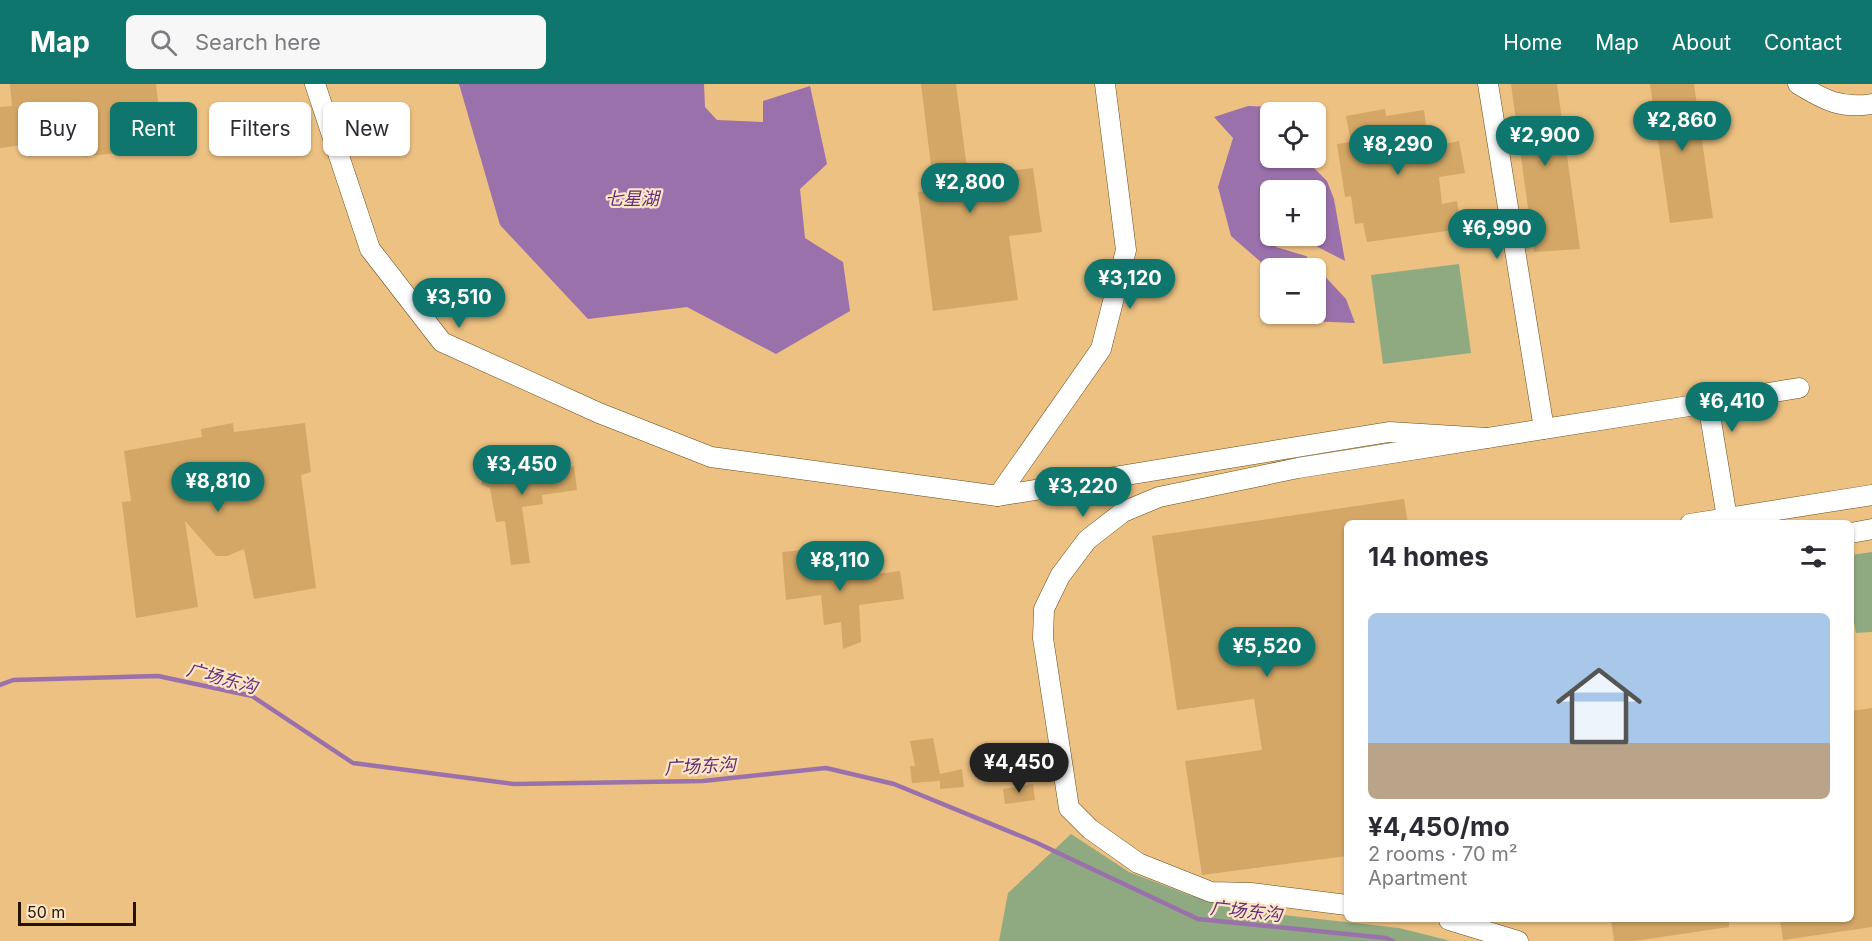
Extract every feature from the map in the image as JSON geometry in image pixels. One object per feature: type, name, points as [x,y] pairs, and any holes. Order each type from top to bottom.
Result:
[{"type":"street","points":[[315,84],[370,249],[442,342],[599,412],[711,457],[998,496],[1389,432],[1487,438]]},
{"type":"street","points":[[998,496],[1101,349],[1126,250],[1105,84]]},
{"type":"street","points":[[1488,84],[1544,429]]},
{"type":"street","points":[[1798,84],[1817,96],[1841,105],[1872,104]]},
{"type":"street","points":[[1344,905],[1251,893],[1211,892],[1138,863],[1090,829],[1068,808],[1043,638],[1044,609],[1060,576],[1087,540],[1123,512],[1159,496],[1298,468],[1799,388]]},
{"type":"street","points":[[1708,403],[1727,520]]},
{"type":"street","points":[[1733,520],[1872,495]]},
{"type":"street","points":[[1854,532],[1872,529]]},
{"type":"street","points":[[1456,922],[1518,941]]},
{"type":"green space","points":[[1459,264],[1471,353],[1383,364],[1371,275]]},
{"type":"green space","points":[[1872,552],[1872,632],[1856,633],[1854,555]]},
{"type":"green space","points":[[1071,834],[1129,872],[1189,895],[1240,910],[1399,928],[1451,941],[999,941],[1008,893]]},
{"type":"water","name":"七星湖","points":[[459,84],[704,84],[705,107],[717,120],[763,122],[763,101],[810,86],[827,164],[800,189],[805,238],[843,262],[850,311],[776,354],[687,307],[588,319],[500,225]]},
{"type":"water","points":[[1248,106],[1260,106],[1260,168],[1314,168],[1326,180],[1260,180],[1260,246],[1276,246],[1308,258],[1260,258],[1260,261],[1231,236],[1218,187],[1233,138],[1214,117]]},
{"type":"water","points":[[1326,180],[1334,199],[1345,261],[1316,246],[1326,246]]},
{"type":"water","points":[[1326,278],[1346,299],[1355,323],[1326,322]]},
{"type":"building","points":[[10,84],[156,84],[158,102],[110,102],[110,154],[98,155],[98,102],[18,102],[18,146],[0,148],[0,107],[12,106]]},
{"type":"building","points":[[921,84],[956,84],[968,176],[1033,168],[1042,232],[1009,236],[1018,300],[933,311],[918,192],[934,190]]},
{"type":"building","points":[[1511,84],[1557,84],[1580,249],[1534,252]]},
{"type":"building","points":[[1650,84],[1694,84],[1713,218],[1670,223]]},
{"type":"building","points":[[1385,109],[1386,116],[1424,110],[1429,147],[1459,141],[1465,173],[1439,177],[1442,204],[1457,201],[1461,229],[1367,242],[1363,223],[1355,224],[1351,196],[1345,197],[1337,144],[1351,142],[1346,116]]},
{"type":"building","points":[[233,423],[234,432],[305,423],[311,472],[301,475],[316,588],[254,599],[244,549],[227,556],[216,556],[185,521],[198,607],[136,618],[122,502],[131,501],[124,451],[202,437],[201,429]]},
{"type":"building","points":[[524,453],[525,464],[534,462],[535,472],[574,466],[577,490],[542,495],[543,504],[522,507],[530,563],[511,565],[505,521],[496,522],[490,488],[481,484],[495,460],[503,456]]},
{"type":"building","points":[[1404,499],[1407,520],[1344,520],[1344,856],[1202,875],[1185,761],[1262,750],[1254,699],[1177,710],[1152,536]]},
{"type":"building","points":[[802,550],[806,574],[854,566],[854,577],[900,571],[904,599],[859,605],[861,642],[843,649],[841,622],[824,625],[821,595],[786,600],[782,552]]},
{"type":"building","points":[[1872,708],[1872,927],[1783,940],[1780,922],[1854,922],[1854,711]]},
{"type":"building","points":[[933,738],[940,774],[962,769],[964,787],[940,789],[940,781],[912,783],[910,766],[915,766],[910,741]]},
{"type":"building","points":[[1033,784],[1035,800],[1005,804],[1003,789]]},
{"type":"building","points":[[1611,922],[1729,922],[1729,927],[1634,941],[1614,941]]},
{"type":"waterway","name":"广场东沟","points":[[0,685],[13,680],[158,676],[252,696],[353,763],[514,784],[703,781],[826,768],[894,784],[1035,842],[1198,919],[1386,938],[1393,941]]}]
